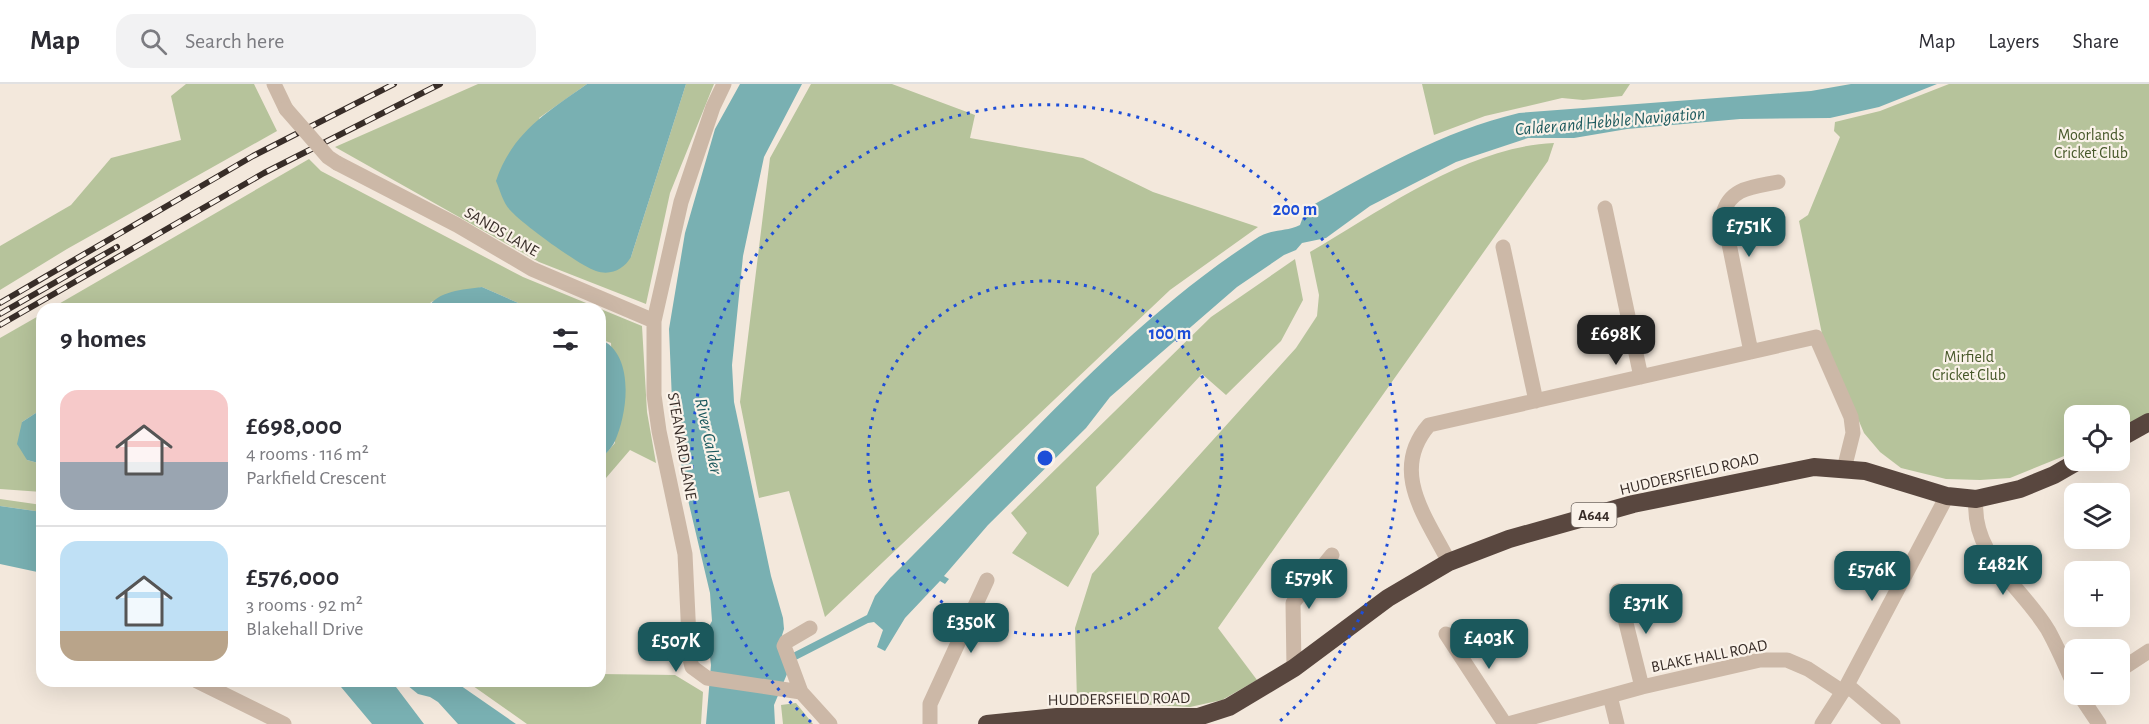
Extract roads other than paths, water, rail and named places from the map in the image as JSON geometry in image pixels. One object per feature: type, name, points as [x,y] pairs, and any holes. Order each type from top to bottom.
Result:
[{"type":"highway","points":[[2130,432],[2149,422]]},
{"type":"highway","name":"HUDDERSFIELD ROAD","points":[[987,724],[1057,717],[1144,721],[1198,717],[1229,707],[1294,668],[1388,598],[1449,562],[1509,539],[1633,504],[1814,467],[1865,471],[1947,496],[1976,499],[2020,489],[2064,469]]},
{"type":"street","name":"SANDS LANE","points":[[274,84],[285,109],[328,157],[337,163],[457,225],[532,269],[654,321]]},
{"type":"street","name":"STEANARD LANE","points":[[724,84],[713,107],[681,202],[654,321],[654,395],[659,431],[685,554],[692,667],[706,678],[795,690]]},
{"type":"street","points":[[1752,352],[1723,214],[1726,202],[1736,191],[1778,182]]},
{"type":"street","points":[[1605,208],[1641,377]]},
{"type":"street","points":[[1503,247],[1536,401]]},
{"type":"street","points":[[1449,562],[1412,490],[1411,463],[1417,439],[1429,425],[1816,337],[1851,417],[1853,433],[1844,469]]},
{"type":"street","points":[[1822,724],[1845,688],[1947,496]]},
{"type":"street","points":[[1976,499],[1977,529],[1986,552],[2015,585],[2048,630],[2064,663]]},
{"type":"street","points":[[1294,668],[1291,628],[1293,603],[1332,555]]},
{"type":"street","points":[[930,724],[930,704],[987,580]]},
{"type":"street","points":[[1618,591],[1642,687]]},
{"type":"street","points":[[810,628],[786,642],[784,652],[793,672],[795,690],[830,724]]},
{"type":"street","points":[[1446,634],[1506,724]]},
{"type":"street","points":[[2130,663],[2149,651]]},
{"type":"street","name":"BLAKE HALL ROAD","points":[[1506,724],[1642,687],[1760,660],[1787,660],[1845,688],[1893,724]]},
{"type":"street","points":[[209,687],[284,724]]},
{"type":"street","points":[[1610,696],[1617,724]]},
{"type":"street","points":[[2087,705],[2099,724]]},
{"type":"water","points":[[587,84],[686,84],[631,257],[621,268],[607,273],[596,271],[577,261],[516,216],[504,200],[496,181],[503,164],[521,137],[545,114]]},
{"type":"water","points":[[740,84],[802,84],[764,157],[743,256],[732,365],[734,402],[771,576],[783,618],[784,629],[778,648],[783,658],[867,615],[875,596],[890,578],[1064,400],[1155,315],[1203,276],[1254,240],[1300,225],[1306,209],[1357,180],[1436,141],[1519,113],[1811,91],[1851,84],[1937,84],[1879,107],[1830,118],[1740,119],[1627,129],[1574,138],[1528,138],[1456,162],[1370,206],[1326,238],[1302,243],[1296,250],[1284,255],[1237,287],[1110,397],[1086,428],[988,525],[944,576],[949,579],[945,584],[940,581],[905,618],[885,651],[877,647],[883,630],[874,622],[868,623],[786,665],[787,674],[774,705],[775,724],[706,724],[711,665],[707,630],[712,621],[710,593],[684,483],[672,401],[669,329],[685,233],[715,129]]},
{"type":"water","points":[[482,287],[518,303],[432,303],[444,294]]},
{"type":"water","points":[[606,343],[619,357],[626,385],[620,429],[606,453]]},
{"type":"water","points":[[36,413],[36,462],[27,460],[17,444],[22,422]]},
{"type":"water","points":[[0,506],[36,511],[36,572],[0,564]]},
{"type":"water","points":[[341,687],[396,687],[424,724],[372,724]]},
{"type":"water","points":[[409,687],[463,687],[516,724],[458,724],[438,702],[418,694]]},
{"type":"railway","points":[[0,303],[253,156],[394,84]]},
{"type":"railway","points":[[38,303],[264,173],[440,84]]},
{"type":"railway","points":[[0,314],[117,247]]},
{"type":"railway","points":[[0,325],[36,304]]},
{"type":"water label","name":"Calder and Hebble Navigation","points":[[1610,121]]},
{"type":"water label","name":"River Calder","points":[[709,436]]},
{"type":"park label","name":"Moorlands Cricket Club","points":[[2091,143]]},
{"type":"park label","name":"Mirfield Cricket Club","points":[[1969,365]]}]
